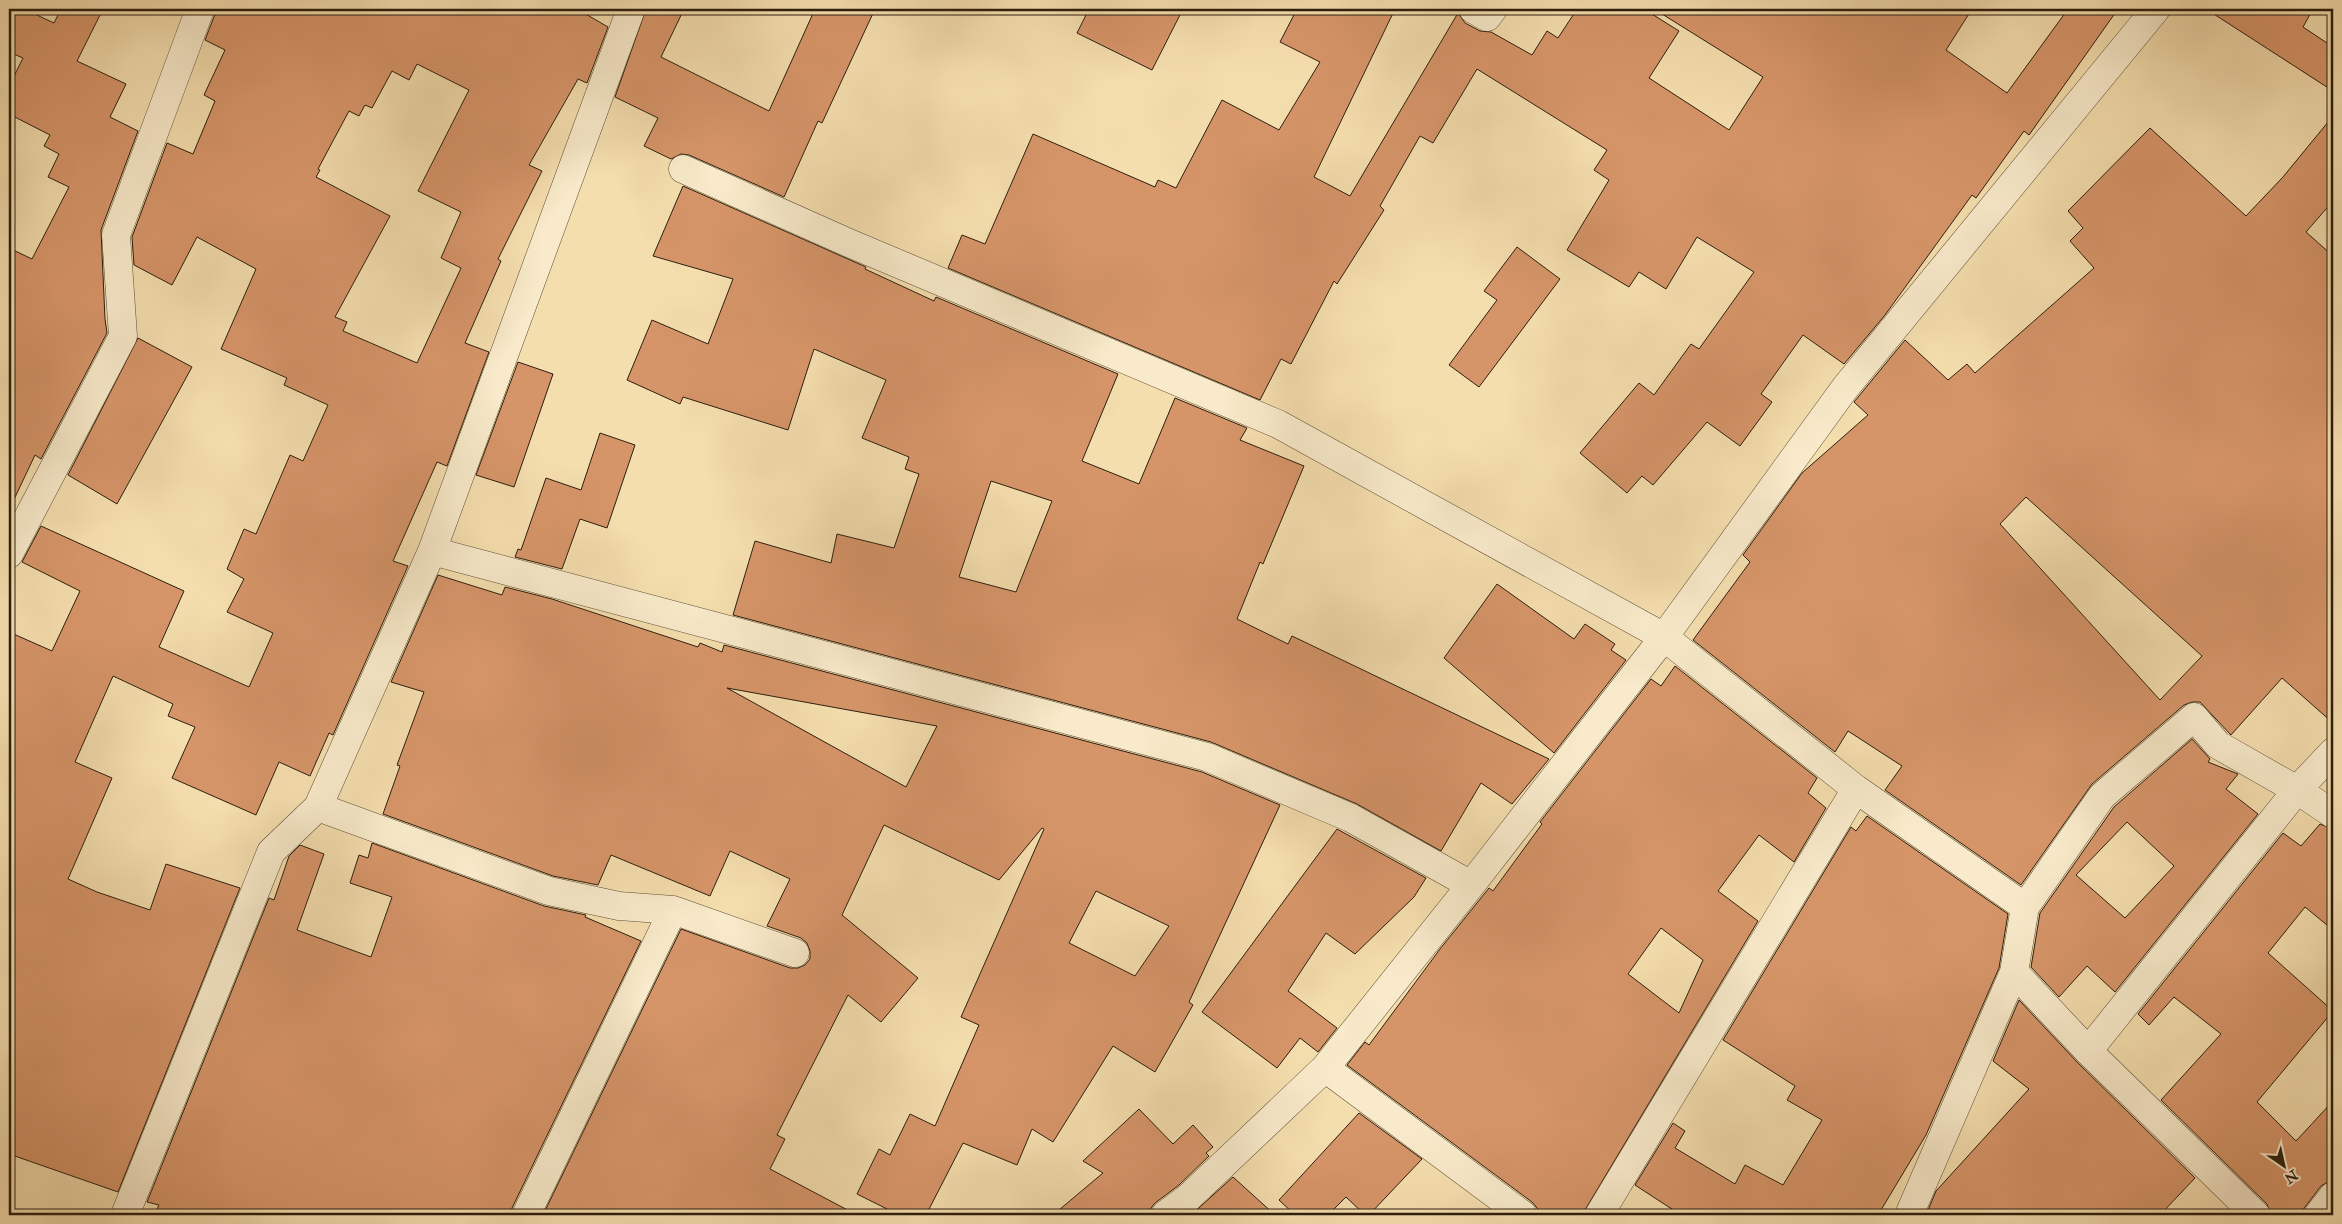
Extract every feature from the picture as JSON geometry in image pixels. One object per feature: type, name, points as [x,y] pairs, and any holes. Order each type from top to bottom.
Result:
[{"type":"street","points":[[9,554],[123,336],[116,234],[200,9]]},
{"type":"street","points":[[125,1215],[272,852],[318,807],[432,551],[630,9]]},
{"type":"street","points":[[1473,9],[1488,17],[1493,9]]},
{"type":"street","points":[[1165,1215],[1190,1197],[1325,1068],[1471,885],[1664,637],[1844,388],[2156,9]]},
{"type":"street","points":[[683,169],[849,242],[1278,424],[1664,637],[1856,789],[2025,907]]},
{"type":"street","points":[[432,551],[1207,757],[1351,818],[1471,885]]},
{"type":"street","points":[[1909,1215],[2014,972],[2025,907],[2102,796],[2194,717],[2218,745],[2296,790],[2333,814]]},
{"type":"street","points":[[2088,1051],[2296,790],[2333,752]]},
{"type":"street","points":[[1599,1215],[1856,789]]},
{"type":"street","points":[[318,807],[549,891],[619,906],[673,910],[795,953]]},
{"type":"street","points":[[526,1215],[673,910]]},
{"type":"street","points":[[2014,972],[2088,1051],[2256,1215]]},
{"type":"street","points":[[1325,1068],[1523,1215]]},
{"type":"street","points":[[2318,1215],[2333,1196]]},
{"type":"building","points":[[9,9],[24,9],[54,23],[61,9],[103,9],[77,61],[126,84],[110,117],[138,131],[101,230],[107,333],[41,459],[35,455],[9,510],[9,248],[32,259],[69,187],[48,177],[59,154],[44,146],[50,135],[9,114],[9,86],[23,58],[9,52]]},
{"type":"building","points":[[217,9],[577,9],[608,27],[587,83],[578,79],[529,165],[542,171],[498,259],[501,261],[465,343],[489,352],[447,466],[437,462],[393,561],[408,566],[333,735],[329,733],[310,776],[279,762],[256,815],[172,778],[195,727],[168,716],[173,704],[113,676],[75,762],[112,778],[68,879],[97,892],[150,910],[166,864],[240,888],[118,1192],[9,1154],[9,632],[52,651],[80,591],[22,562],[41,526],[184,591],[159,647],[249,687],[273,633],[227,612],[244,579],[227,569],[244,529],[256,534],[290,455],[303,461],[328,405],[284,385],[287,378],[221,349],[256,269],[197,237],[172,285],[134,265],[132,237],[167,143],[193,154],[215,101],[204,95],[225,50],[205,40]],"holes":[[[417,64],[469,90],[418,191],[461,212],[441,258],[461,268],[417,363],[343,331],[347,322],[335,317],[390,216],[316,177],[320,170],[318,169],[349,111],[359,116],[365,105],[372,108],[392,71],[409,80]]]},
{"type":"building","points":[[646,9],[684,9],[661,57],[769,111],[815,9],[875,9],[822,123],[818,121],[784,197],[689,155],[681,154],[671,159],[644,146],[658,118],[615,97]]},
{"type":"building","points":[[1089,9],[1183,9],[1152,70],[1077,33]]},
{"type":"building","points":[[1297,9],[1395,9],[1314,177],[1350,196],[1458,13],[1465,23],[1480,31],[1491,32],[1532,55],[1547,31],[1558,38],[1577,9],[1644,9],[1679,31],[1649,78],[1729,130],[1763,77],[1654,9],[1972,9],[1946,50],[2007,93],[2068,9],[2118,9],[2029,135],[2024,131],[1976,198],[1972,195],[1885,315],[1844,364],[1803,335],[1761,394],[1772,402],[1740,446],[1707,422],[1653,485],[1642,476],[1627,493],[1580,453],[1639,383],[1654,395],[1691,344],[1699,349],[1754,272],[1697,237],[1666,289],[1639,272],[1629,287],[1567,250],[1609,180],[1594,170],[1607,150],[1477,69],[1433,143],[1420,136],[1380,206],[1384,210],[1337,284],[1334,281],[1291,364],[1281,359],[1260,400],[948,268],[962,235],[985,244],[1033,134],[1155,187],[1158,180],[1176,188],[1222,100],[1279,130],[1320,62],[1280,42]]},
{"type":"building","points":[[2206,9],[2313,9],[2303,27],[2333,47],[2333,91]]},
{"type":"building","points":[[2333,116],[2333,201],[2306,232],[2333,256],[2333,723],[2282,678],[2231,735],[2200,702],[2184,705],[2092,784],[2021,885],[1885,790],[1902,766],[1848,731],[1835,752],[1693,640],[1750,562],[1743,555],[1802,473],[1868,415],[1854,402],[1905,340],[1948,380],[1967,364],[1975,373],[2094,268],[2070,241],[2083,228],[2068,211],[2150,128],[2246,216],[2283,177]],"holes":[[[2026,497],[2202,656],[2160,700],[2000,524]]]},
{"type":"building","points":[[683,186],[866,267],[865,269],[934,301],[936,297],[1118,374],[1082,461],[1139,484],[1175,398],[1247,428],[1240,440],[1304,466],[1263,564],[1260,562],[1237,619],[1288,644],[1292,636],[1549,759],[1512,804],[1481,783],[1441,851],[1357,804],[1211,742],[733,615],[755,541],[831,563],[837,534],[894,548],[919,474],[905,469],[909,457],[862,438],[886,380],[814,349],[788,430],[683,397],[680,404],[627,380],[652,320],[708,344],[733,279],[653,256]],"holes":[[[991,481],[1052,501],[1016,592],[959,577]]]},
{"type":"building","points":[[1517,247],[1560,279],[1479,387],[1449,365],[1497,300],[1484,291]]},
{"type":"building","points":[[138,338],[192,367],[117,504],[68,475]]},
{"type":"building","points":[[518,362],[553,374],[514,487],[476,475]]},
{"type":"building","points":[[600,433],[635,445],[607,528],[580,519],[562,569],[515,557],[518,549],[521,550],[546,478],[581,490]]},
{"type":"building","points":[[438,575],[502,595],[505,587],[552,599],[698,647],[700,643],[722,652],[724,645],[1202,772],[1280,805],[1189,1002],[1193,1005],[1155,1072],[1113,1046],[1053,1142],[1032,1129],[1017,1165],[963,1143],[926,1215],[899,1215],[857,1194],[879,1149],[890,1155],[910,1114],[935,1126],[979,1025],[961,1017],[1044,829],[1042,828],[999,880],[884,825],[842,915],[918,978],[881,1022],[848,995],[777,1135],[785,1139],[770,1169],[857,1215],[543,1215],[681,929],[790,968],[798,968],[805,965],[810,959],[807,943],[801,938],[767,926],[790,879],[730,851],[710,896],[611,855],[598,885],[553,876],[383,814],[400,766],[397,765],[424,692],[391,682]],"holes":[[[727,688],[937,726],[906,787]],[[1096,891],[1169,926],[1135,976],[1069,943]]]},
{"type":"building","points":[[1497,584],[1574,639],[1585,624],[1615,644],[1611,650],[1626,660],[1554,753],[1444,658]]},
{"type":"building","points":[[1675,666],[1817,778],[1808,793],[1826,808],[1794,862],[1759,835],[1718,891],[1758,921],[1585,1210],[1581,1215],[1543,1215],[1532,1202],[1347,1065],[1365,1042],[1369,1045],[1440,949],[1489,888],[1493,891],[1542,824],[1540,822],[1651,679],[1661,686]],"holes":[[[1661,928],[1703,960],[1679,1013],[1628,974]]]},
{"type":"building","points":[[2192,739],[2210,759],[2208,762],[2238,774],[2226,789],[2258,814],[2115,992],[2087,966],[2059,997],[2031,967],[2040,913],[2114,807]],"holes":[[[2127,822],[2174,866],[2125,918],[2076,875]]]},
{"type":"building","points":[[1867,816],[2008,914],[1999,968],[1926,1135],[1878,1215],[1681,1215],[1635,1185],[1673,1123],[1685,1131],[1675,1148],[1735,1184],[1745,1165],[1783,1185],[1822,1120],[1787,1100],[1795,1086],[1723,1040],[1851,827],[1856,831]]},
{"type":"building","points":[[2320,824],[2333,829],[2333,930],[2305,907],[2268,953],[2333,1011],[2257,1102],[2296,1141],[2333,1101],[2333,1179],[2321,1186],[2299,1215],[2271,1215],[2267,1204],[2161,1100],[2221,1034],[2174,997],[2149,1025],[2138,1014],[2283,833],[2301,846]]},
{"type":"building","points":[[1337,829],[1426,878],[1414,897],[1355,954],[1326,933],[1288,991],[1337,1028],[1318,1052],[1300,1038],[1277,1068],[1202,1012]]},
{"type":"building","points":[[372,843],[544,906],[586,915],[585,917],[641,941],[512,1208],[511,1215],[154,1215],[159,1205],[147,1202],[269,898],[274,900],[289,856],[300,845],[324,854],[297,930],[371,957],[392,897],[350,883],[359,855],[368,858]]},
{"type":"building","points":[[2019,1000],[2077,1062],[2195,1178],[2160,1215],[1926,1215],[1936,1191],[2029,1089],[1993,1061]]},
{"type":"building","points":[[1139,1109],[1173,1144],[1193,1125],[1213,1147],[1206,1153],[1209,1156],[1179,1185],[1155,1203],[1151,1208],[1150,1215],[1053,1215],[1103,1173],[1083,1161]]},
{"type":"building","points":[[1359,1113],[1422,1159],[1369,1215],[1365,1215],[1346,1197],[1328,1215],[1295,1215],[1279,1200]]},
{"type":"building","points":[[1233,1177],[1275,1215],[1191,1215]]}]
